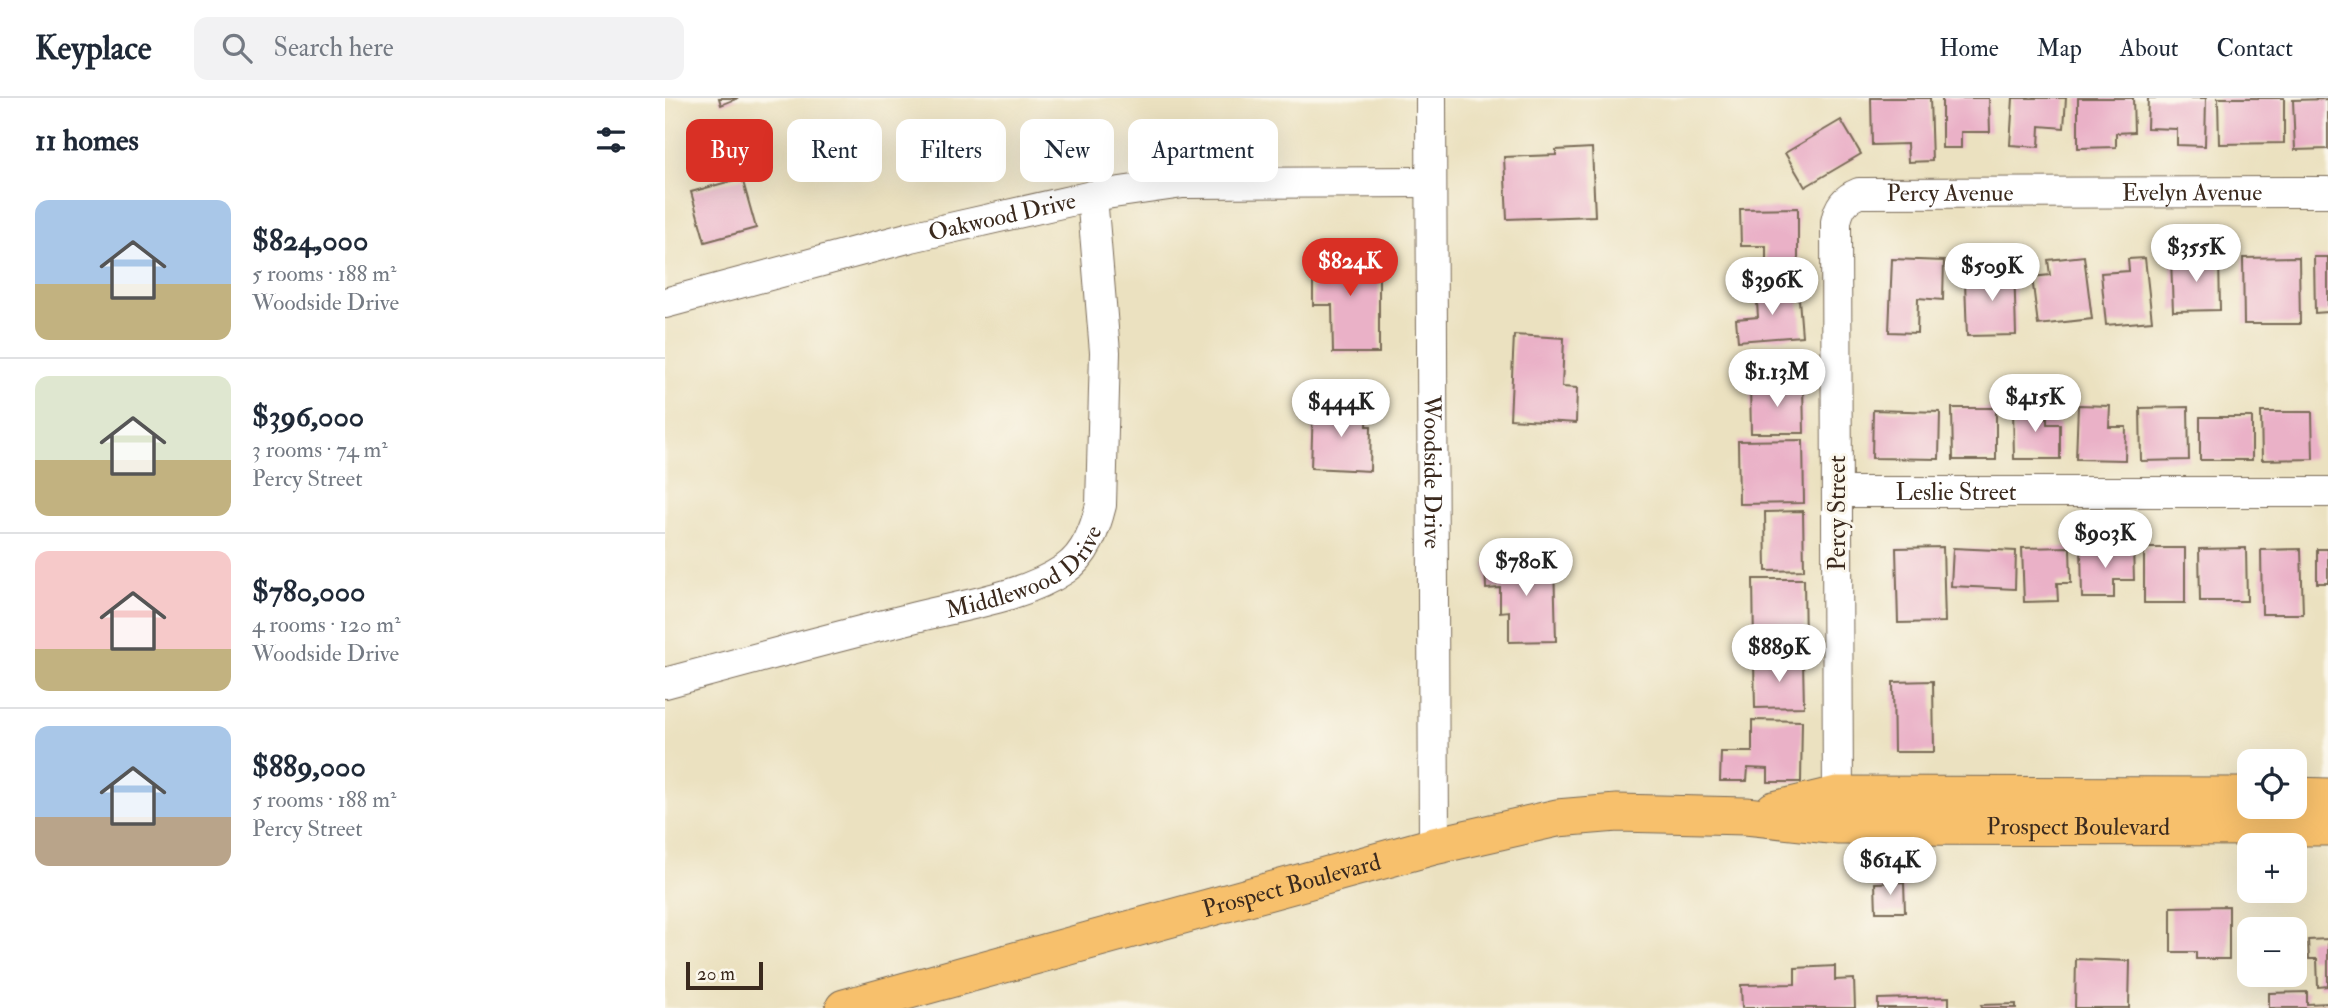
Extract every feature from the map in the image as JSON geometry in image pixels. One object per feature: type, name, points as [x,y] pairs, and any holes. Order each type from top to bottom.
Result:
[{"type":"main road","name":"Prospect Boulevard","points":[[844,1008],[1434,846],[1557,818],[1617,813],[1746,816],[2237,796]]},
{"type":"main road","points":[[2307,796],[2328,797]]},
{"type":"main road","name":"Prospect Boulevard","points":[[1838,811],[2328,827]]},
{"type":"street","name":"Woodside Drive","points":[[1431,98],[1434,846]]},
{"type":"street","name":"Oakwood Drive","points":[[665,303],[911,237],[1092,196],[1183,183],[1431,182]]},
{"type":"street","name":"Evelyn Avenue","points":[[2057,193],[2328,192]]},
{"type":"street","name":"Percy Avenue","points":[[1845,201],[1859,193],[2057,193]]},
{"type":"street","name":"Middlewood Drive","points":[[665,683],[1025,589],[1067,568],[1085,548],[1095,528],[1101,505],[1105,352],[1092,196]]},
{"type":"street","name":"Percy Street","points":[[1838,811],[1836,222],[1845,201]]},
{"type":"street","name":"Leslie Street","points":[[1837,492],[2328,492]]},
{"type":"building","points":[[719,98],[738,98],[721,105]]},
{"type":"building","points":[[1871,98],[1930,98],[1932,161],[1908,162],[1907,144],[1872,145]]},
{"type":"building","points":[[1942,98],[1989,98],[1990,132],[1961,132],[1961,148],[1942,148]]},
{"type":"building","points":[[2013,98],[2066,98],[2064,128],[2040,126],[2039,147],[2010,145]]},
{"type":"building","points":[[2078,98],[2133,98],[2134,132],[2116,133],[2116,147],[2078,148]]},
{"type":"building","points":[[2148,98],[2206,98],[2205,146],[2177,145],[2177,129],[2147,128]]},
{"type":"building","points":[[2218,98],[2284,98],[2284,143],[2219,144]]},
{"type":"building","points":[[2328,99],[2328,149],[2295,150],[2293,100]]},
{"type":"building","points":[[1841,120],[1861,154],[1805,187],[1785,153]]},
{"type":"building","points":[[1592,148],[1595,216],[1507,219],[1504,157],[1556,155],[1556,150]]},
{"type":"building","points":[[727,182],[743,182],[756,228],[705,242],[691,192]]},
{"type":"building","points":[[1798,208],[1798,261],[1766,261],[1766,246],[1741,246],[1740,209]]},
{"type":"building","points":[[1313,251],[1379,251],[1379,353],[1333,353],[1332,305],[1313,305]]},
{"type":"building","points":[[2084,256],[2092,319],[2038,325],[2032,277],[2050,275],[2048,260]]},
{"type":"building","points":[[2299,257],[2300,324],[2244,324],[2243,258]]},
{"type":"building","points":[[2314,257],[2328,257],[2328,312],[2315,313]]},
{"type":"building","points":[[2145,258],[2152,321],[2106,325],[2101,273],[2129,271],[2128,259]]},
{"type":"building","points":[[2219,258],[2220,310],[2173,311],[2171,259]]},
{"type":"building","points":[[1892,259],[1944,261],[1943,300],[1918,298],[1917,333],[1889,332]]},
{"type":"building","points":[[2014,263],[2016,335],[1967,336],[1965,282],[1986,281],[1985,264]]},
{"type":"building","points":[[1781,285],[1782,300],[1799,299],[1802,336],[1738,341],[1736,319],[1758,317],[1756,287]]},
{"type":"building","points":[[1514,335],[1564,338],[1562,387],[1577,388],[1576,423],[1510,419]]},
{"type":"building","points":[[1803,384],[1804,433],[1751,433],[1750,385]]},
{"type":"building","points":[[2047,405],[2047,424],[2060,424],[2060,459],[2014,459],[2013,406]]},
{"type":"building","points":[[2078,405],[2110,406],[2109,427],[2126,427],[2125,460],[2076,459]]},
{"type":"building","points":[[1313,406],[1368,408],[1367,426],[1371,426],[1370,471],[1311,468]]},
{"type":"building","points":[[2188,407],[2189,460],[2141,461],[2140,408]]},
{"type":"building","points":[[1952,408],[1996,408],[1996,460],[1953,460]]},
{"type":"building","points":[[1873,410],[1940,412],[1939,459],[1872,458]]},
{"type":"building","points":[[2261,412],[2312,412],[2313,459],[2262,460]]},
{"type":"building","points":[[2200,417],[2252,417],[2252,460],[2200,460]]},
{"type":"building","points":[[1803,440],[1804,503],[1739,504],[1738,441]]},
{"type":"building","points":[[1803,511],[1804,570],[1766,571],[1765,512]]},
{"type":"building","points":[[1943,547],[1945,622],[1898,623],[1896,548]]},
{"type":"building","points":[[2070,547],[2071,583],[2057,583],[2058,601],[2024,602],[2022,548]]},
{"type":"building","points":[[2081,547],[2133,547],[2134,580],[2114,580],[2114,598],[2082,598]]},
{"type":"building","points":[[1953,548],[2016,551],[2015,589],[1951,586]]},
{"type":"building","points":[[2144,548],[2185,548],[2185,603],[2144,603]]},
{"type":"building","points":[[2246,548],[2247,601],[2200,601],[2199,549]]},
{"type":"building","points":[[2301,549],[2303,614],[2262,614],[2261,550]]},
{"type":"building","points":[[2317,549],[2328,549],[2328,583],[2317,583]]},
{"type":"building","points":[[1554,562],[1556,641],[1509,642],[1509,611],[1500,612],[1500,588],[1486,589],[1485,563]]},
{"type":"building","points":[[1753,579],[1804,579],[1805,644],[1754,644]]},
{"type":"building","points":[[1803,661],[1804,707],[1755,708],[1754,662]]},
{"type":"building","points":[[1933,681],[1934,752],[1894,752],[1893,682]]},
{"type":"building","points":[[1752,720],[1802,721],[1801,782],[1768,782],[1768,769],[1748,768],[1747,781],[1720,781],[1721,752],[1752,752]]},
{"type":"building","points":[[1904,882],[1905,912],[1876,912],[1875,883]]},
{"type":"building","points":[[2229,906],[2229,959],[2196,959],[2196,952],[2171,952],[2171,907]]},
{"type":"building","points":[[2328,939],[2328,986],[2318,987],[2317,959],[2309,959],[2308,940]]},
{"type":"building","points":[[2076,959],[2130,961],[2129,1008],[2075,1008]]},
{"type":"building","points":[[1835,966],[1835,980],[1854,979],[1855,1008],[1742,1008],[1741,985],[1795,984],[1795,968]]},
{"type":"building","points":[[2307,992],[2307,1004],[2328,1003],[2328,1008],[2269,1008],[2269,993]]},
{"type":"building","points":[[1949,997],[1949,1008],[1878,1008],[1878,999]]},
{"type":"building","points":[[2016,1004],[2016,1008],[1982,1008],[1981,1005]]}]
